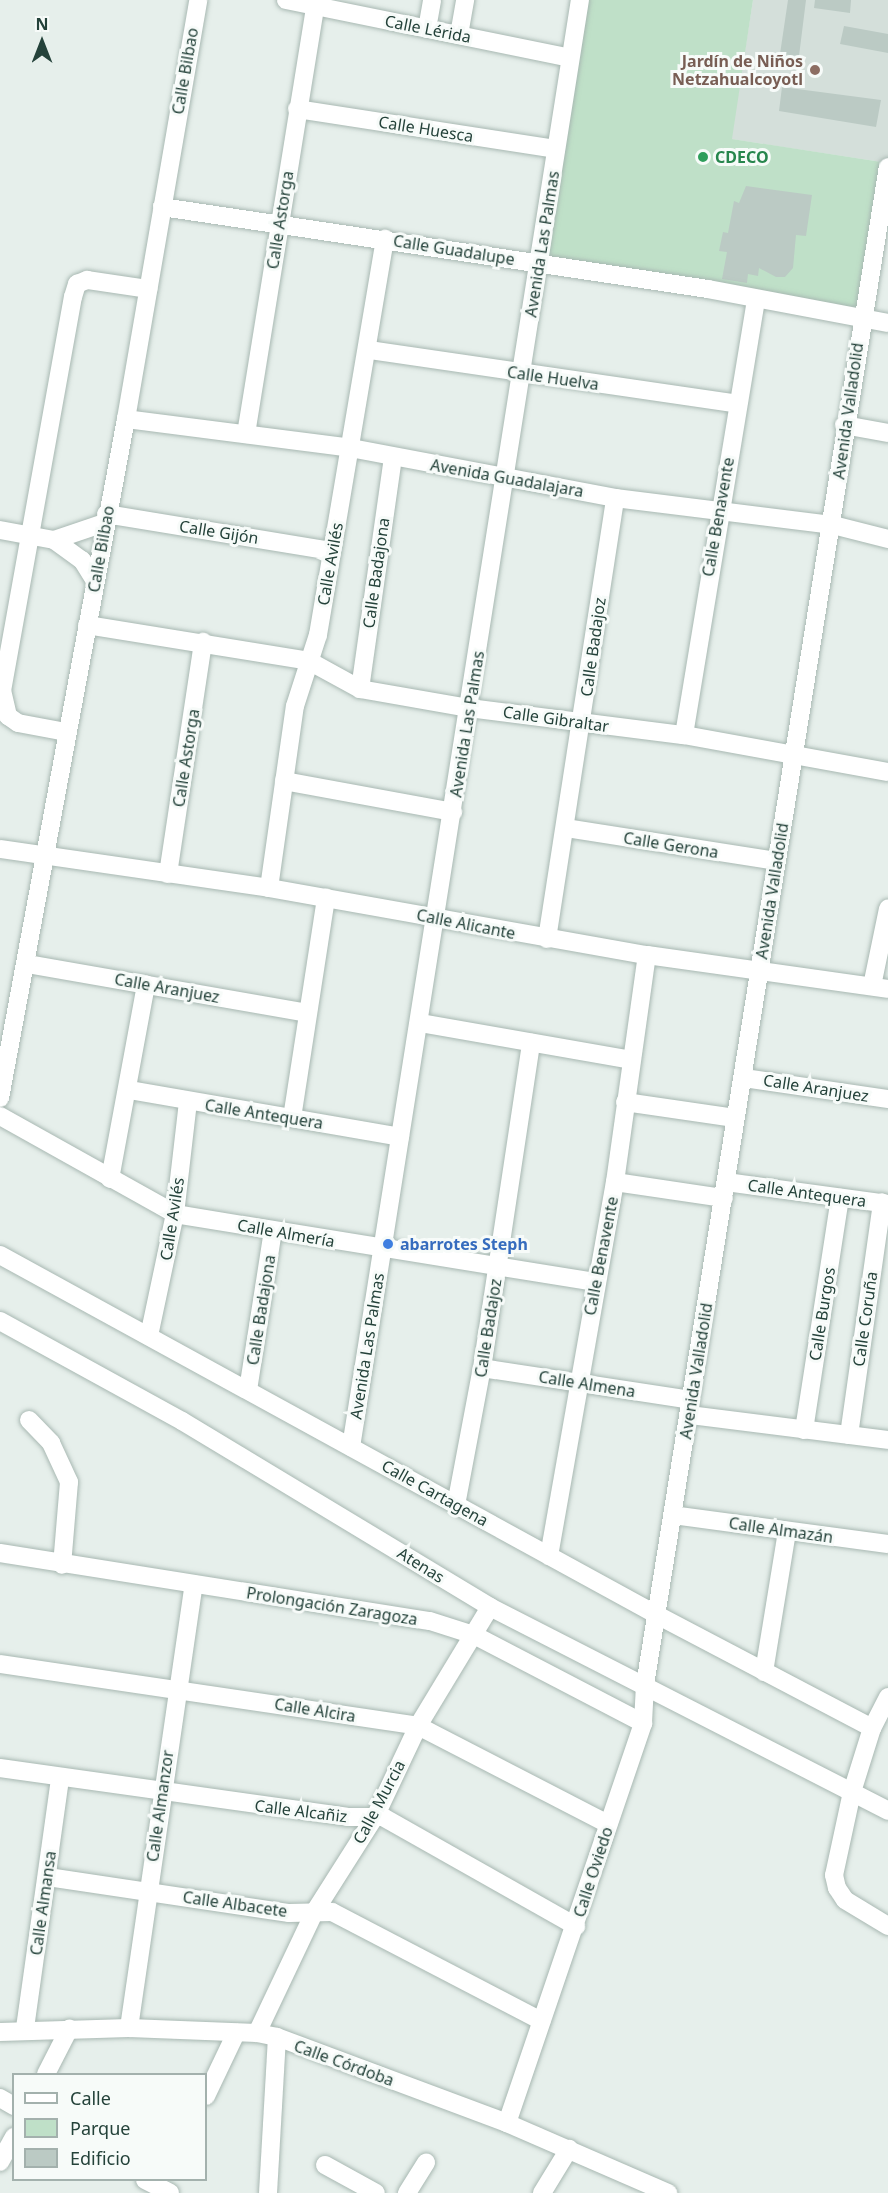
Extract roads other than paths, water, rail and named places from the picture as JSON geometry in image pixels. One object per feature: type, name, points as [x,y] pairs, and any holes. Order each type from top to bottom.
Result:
[{"type":"street","name":"Calle Bilbao","points":[[0,1098],[27,964],[105,519],[126,419],[198,0]]},
{"type":"street","name":"Calle Lérida","points":[[286,0],[570,58]]},
{"type":"street","points":[[427,29],[432,0]]},
{"type":"street","points":[[459,35],[465,0]]},
{"type":"street","name":"Avenida Las Palmas","points":[[351,1447],[420,1023],[433,918],[470,708],[580,0]]},
{"type":"street","name":"Calle Astorga","points":[[246,434],[315,6]]},
{"type":"street","name":"Calle Huesca","points":[[297,109],[556,149]]},
{"type":"street","name":"Avenida Valladolid","points":[[657,1616],[735,1118],[744,1078],[793,755],[833,525],[844,425],[888,166]]},
{"type":"street","name":"Calle Guadalupe","points":[[162,207],[280,222],[540,263],[888,323]]},
{"type":"street","name":"Calle Avilés","points":[[269,888],[295,706],[318,635],[369,350],[385,239]]},
{"type":"street","points":[[66,732],[25,726],[8,716],[3,703],[5,664],[77,284],[87,280],[148,289]]},
{"type":"street","name":"Calle Benavente","points":[[684,735],[718,512],[756,299]]},
{"type":"street","name":"Calle Huelva","points":[[369,350],[738,404]]},
{"type":"street","name":"Avenida Guadalajara","points":[[126,419],[351,448],[615,498],[833,525],[888,539]]},
{"type":"street","points":[[844,425],[888,433]]},
{"type":"street","name":"Calle Badajona","points":[[360,688],[393,457]]},
{"type":"street","name":"Calle Badajoz","points":[[547,939],[566,828],[615,498]]},
{"type":"street","points":[[54,540],[105,519]]},
{"type":"street","name":"Calle Gijón","points":[[105,519],[332,551]]},
{"type":"street","points":[[0,530],[54,540],[82,560],[95,581]]},
{"type":"street","name":"Calle Gibraltar","points":[[87,625],[309,661],[360,688],[470,708],[582,724],[684,735],[888,772]]},
{"type":"street","name":"Calle Astorga","points":[[168,874],[203,642]]},
{"type":"street","points":[[284,781],[453,812]]},
{"type":"street","name":"Calle Gerona","points":[[566,828],[776,861]]},
{"type":"street","name":"Calle Alicante","points":[[0,849],[269,888],[647,955],[760,968],[880,987]]},
{"type":"street","points":[[292,1118],[326,898]]},
{"type":"street","points":[[880,987],[888,909]]},
{"type":"street","name":"Calle Benavente","points":[[549,1556],[595,1282],[615,1182],[647,955]]},
{"type":"street","name":"Calle Aranjuez","points":[[27,964],[307,1013]]},
{"type":"street","points":[[110,1179],[129,1090],[146,984]]},
{"type":"street","points":[[420,1023],[631,1060]]},
{"type":"street","name":"Calle Badajoz","points":[[456,1505],[482,1368],[531,1043]]},
{"type":"street","name":"Calle Aranjuez","points":[[744,1078],[888,1099]]},
{"type":"street","name":"Calle Antequera","points":[[129,1090],[400,1137]]},
{"type":"street","name":"Calle Avilés","points":[[149,1336],[175,1214],[189,1101]]},
{"type":"street","points":[[625,1101],[735,1118]]},
{"type":"street","name":"Calle Almería","points":[[0,1116],[175,1214],[382,1250],[498,1265],[595,1282]]},
{"type":"street","name":"Calle Antequera","points":[[615,1182],[885,1203]]},
{"type":"street","name":"Calle Burgos","points":[[804,1430],[840,1198]]},
{"type":"street","name":"Calle Coruña","points":[[849,1435],[885,1203]]},
{"type":"street","name":"Calle Badajona","points":[[248,1390],[273,1231]]},
{"type":"street","name":"Calle Cartagena","points":[[0,1256],[657,1616],[872,1728]]},
{"type":"street","name":"Atenas","points":[[0,1321],[182,1421],[490,1607],[852,1792]]},
{"type":"street","name":"Calle Almena","points":[[482,1368],[579,1383],[804,1430],[888,1440]]},
{"type":"street","points":[[29,1420],[51,1443],[69,1482],[62,1565]]},
{"type":"street","name":"Calle Almazán","points":[[673,1515],[888,1544]]},
{"type":"street","points":[[764,1672],[787,1531]]},
{"type":"street","name":"Prolongación Zaragoza","points":[[0,1552],[62,1565],[430,1621],[474,1635],[643,1723]]},
{"type":"street","name":"Calle Almanzor","points":[[129,2028],[161,1793],[194,1585]]},
{"type":"street","name":"Calle Murcia","points":[[257,2033],[315,1911],[376,1815],[418,1726],[490,1607]]},
{"type":"street","name":"Calle Oviedo","points":[[507,2123],[576,1926],[643,1723],[645,1685],[657,1616]]},
{"type":"street","name":"Calle Alcira","points":[[0,1664],[418,1726],[608,1824]]},
{"type":"street","points":[[888,1685],[888,1698],[872,1728],[852,1792],[836,1858],[837,1888],[845,1900],[888,1926]]},
{"type":"street","name":"Calle Alcañiz","points":[[0,1767],[161,1793],[347,1817],[376,1815],[394,1822],[576,1926]]},
{"type":"street","name":"Calle Almansa","points":[[24,2028],[48,1877],[60,1778]]},
{"type":"street","points":[[852,1792],[888,1811]]},
{"type":"street","name":"Calle Albacete","points":[[48,1877],[289,1913],[315,1911],[342,1915],[541,2021]]},
{"type":"street","name":"Calle Córdoba","points":[[0,2032],[24,2028],[129,2028],[257,2033],[277,2037],[507,2123],[668,2193]]},
{"type":"street","points":[[47,2073],[69,2029]]},
{"type":"street","points":[[207,2094],[236,2033]]},
{"type":"street","points":[[268,2193],[277,2037]]},
{"type":"street","points":[[0,2162],[12,2141]]},
{"type":"street","points":[[542,2193],[570,2149]]},
{"type":"street","points":[[407,2193],[426,2162]]},
{"type":"street","points":[[325,2165],[376,2193]]},
{"type":"place","name":"Jardín de Niños Netzahualcoyotl","points":[[815,70]]},
{"type":"place","name":"CDECO","points":[[703,157]]},
{"type":"place","name":"abarrotes Steph","points":[[388,1244]]}]
